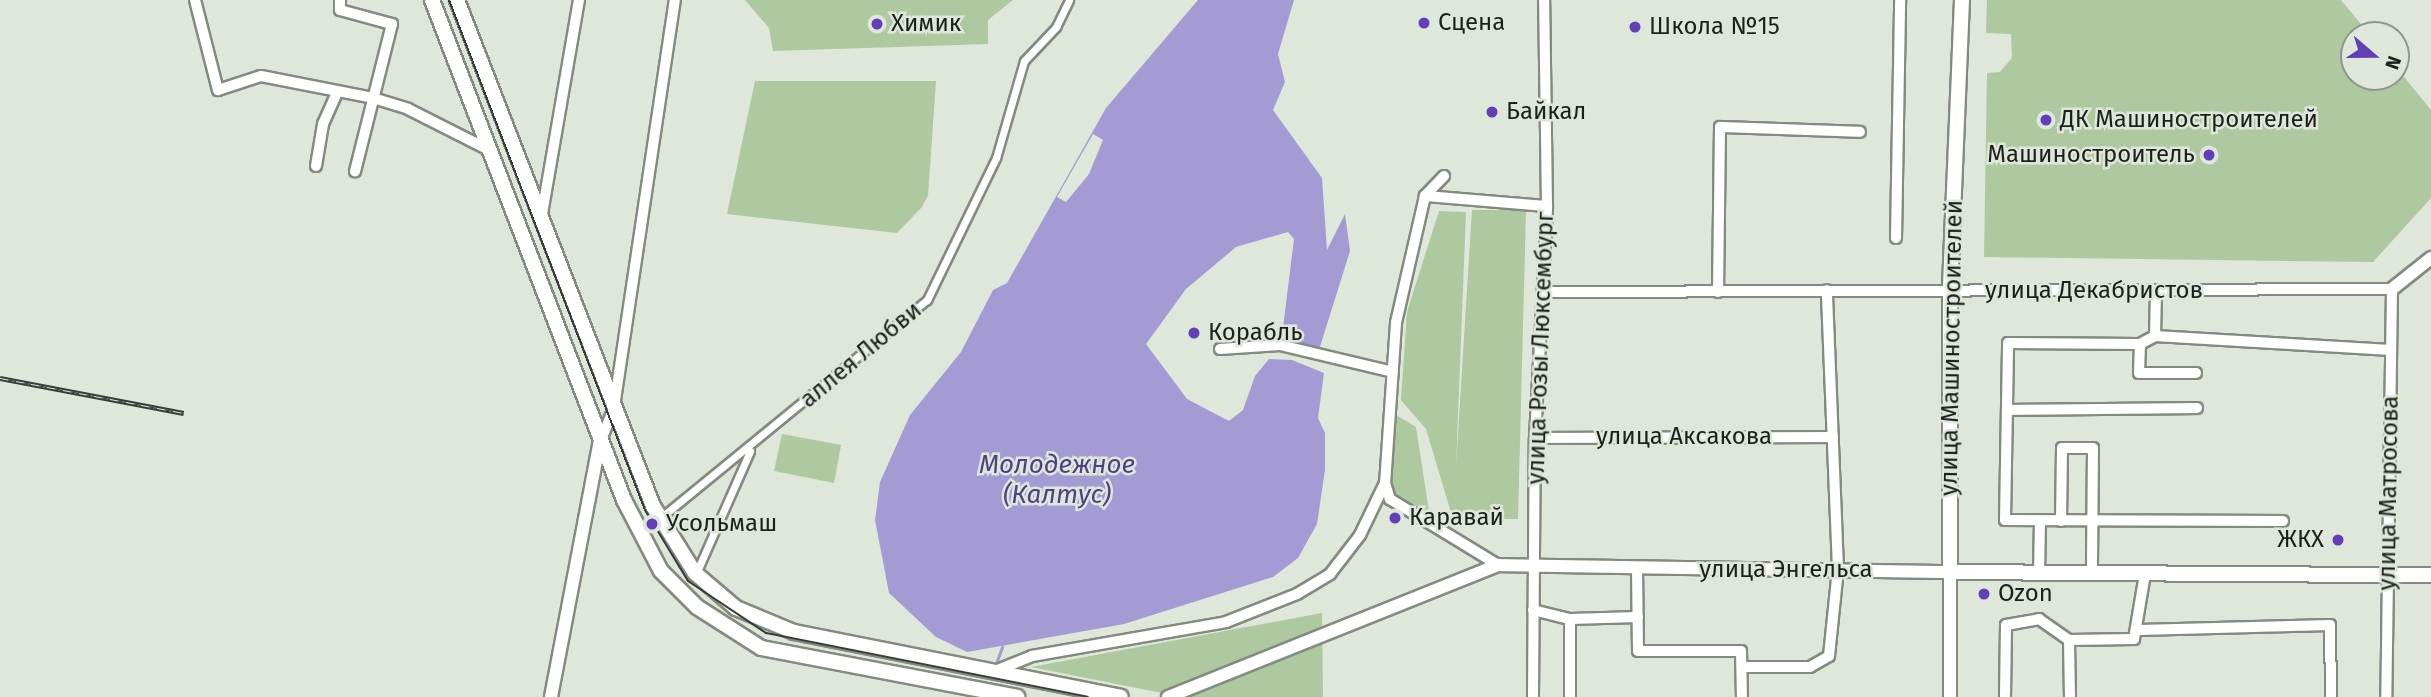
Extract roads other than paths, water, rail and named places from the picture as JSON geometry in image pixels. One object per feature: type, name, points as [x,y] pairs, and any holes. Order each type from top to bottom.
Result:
[{"type":"main road","points":[[432,0],[600,440],[645,546],[678,591],[728,630],[795,657],[1017,697]]},
{"type":"main road","points":[[457,0],[542,214],[614,407],[666,534],[695,573],[736,608],[794,632],[1000,669],[1121,697]]},
{"type":"main road","name":"улица Машиностроителей","points":[[1950,572],[1950,291],[1962,0]]},
{"type":"main road","name":"улица Энгельса","points":[[1950,572],[2431,575]]},
{"type":"street","points":[[195,0],[218,90],[261,76],[373,98],[408,108],[489,150]]},
{"type":"street","points":[[340,0],[340,10],[392,24],[355,171]]},
{"type":"street","points":[[542,214],[579,0]]},
{"type":"street","points":[[551,697],[600,440],[614,407],[675,0]]},
{"type":"street","name":"аллея Любви","points":[[664,515],[752,447],[927,300],[996,158],[1024,61],[1056,27],[1069,0]]},
{"type":"street","name":"улица Розы Люксембург","points":[[1533,697],[1535,438],[1547,206],[1544,0]]},
{"type":"street","points":[[1896,238],[1900,0]]},
{"type":"street","points":[[316,166],[323,124],[337,93]]},
{"type":"street","points":[[1718,292],[1720,127],[1860,132]]},
{"type":"street","points":[[1444,176],[1425,196],[1396,323],[1385,483],[1390,499],[1498,565]]},
{"type":"street","points":[[1425,196],[1547,206]]},
{"type":"street","points":[[2392,289],[2431,258]]},
{"type":"street","name":"улица Декабристов","points":[[1544,292],[2392,289]]},
{"type":"street","name":"улица Матросова","points":[[2386,697],[2392,289]]},
{"type":"street","points":[[1742,667],[1810,667],[1829,656],[1838,569],[1827,290]]},
{"type":"street","points":[[2155,335],[2156,291]]},
{"type":"street","points":[[2283,521],[2005,520],[2008,343],[2140,344],[2155,335],[2391,350]]},
{"type":"street","points":[[2140,344],[2139,373],[2196,373]]},
{"type":"street","points":[[1220,349],[1280,345],[1393,372]]},
{"type":"street","points":[[2007,410],[2197,408]]},
{"type":"street","name":"улица Аксакова","points":[[1535,438],[1833,437]]},
{"type":"street","points":[[698,569],[752,447]]},
{"type":"street","points":[[2061,520],[2062,448],[2093,448],[2092,573]]},
{"type":"street","points":[[1000,669],[1032,656],[1226,622],[1297,594],[1330,574],[1385,483]]},
{"type":"street","points":[[2039,573],[2040,520]]},
{"type":"street","name":"улица Энгельса","points":[[1168,697],[1498,565],[1533,568],[1950,572]]},
{"type":"street","points":[[1637,569],[1638,651],[1741,651],[1742,697]]},
{"type":"street","name":"улица Машиностроителей","points":[[1950,572],[1950,697]]},
{"type":"street","points":[[2005,697],[2006,625],[2039,619],[2069,640],[2134,639],[2138,630],[2145,574]]},
{"type":"street","points":[[1533,610],[1570,619],[1638,617]]},
{"type":"street","points":[[1570,619],[1570,697]]},
{"type":"street","points":[[2138,630],[2330,625],[2331,697]]},
{"type":"street","points":[[2069,640],[2070,697]]},
{"type":"water","name":"Молодежное (Калтус)","points":[[1198,0],[1294,0],[1278,54],[1285,82],[1273,110],[1322,178],[1327,250],[1345,214],[1350,251],[1319,350],[1296,347],[1282,336],[1294,239],[1288,232],[1236,247],[1186,289],[1146,344],[1187,399],[1229,421],[1243,410],[1255,376],[1269,359],[1292,360],[1324,373],[1318,418],[1325,433],[1325,470],[1317,524],[1298,558],[1273,577],[1124,624],[967,652],[936,637],[889,593],[875,520],[880,482],[910,415],[961,352],[993,290],[1007,283],[1106,108]]},
{"type":"waterway","points":[[997,661],[1002,647]]},
{"type":"tram line","points":[[449,0],[645,510],[688,581],[766,633],[1088,697]]},
{"type":"railway","points":[[0,378],[184,413]]},
{"type":"place","name":"Сцена","points":[[1424,23]]},
{"type":"place","name":"Химик","points":[[877,24]]},
{"type":"place","name":"Школа №15","points":[[1635,27]]},
{"type":"place","name":"Байкал","points":[[1492,112]]},
{"type":"place","name":"ДК Машиностроителей","points":[[2046,120]]},
{"type":"place","name":"Машиностроитель","points":[[2209,155]]},
{"type":"place","name":"Корабль","points":[[1194,333]]},
{"type":"place","name":"Каравай","points":[[1395,518]]},
{"type":"place","name":"Усольмаш","points":[[652,524]]},
{"type":"place","name":"ЖКХ","points":[[2338,540]]},
{"type":"place","name":"Ozon","points":[[1984,594]]}]
